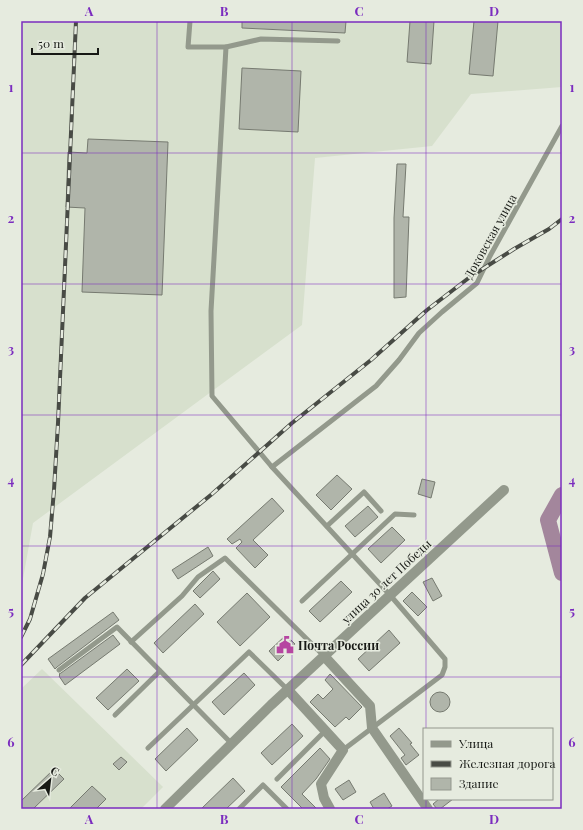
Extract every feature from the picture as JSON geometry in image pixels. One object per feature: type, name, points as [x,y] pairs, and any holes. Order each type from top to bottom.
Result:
[{"type":"street","name":"улица 30 лет Победы","points":[[170,807],[288,690],[504,490]]},
{"type":"street","points":[[324,656],[370,706],[372,728],[428,809]]},
{"type":"street","points":[[288,690],[343,750],[321,784],[324,798],[330,809]]},
{"type":"lane","points":[[190,21],[188,47],[226,47],[261,39],[338,41]]},
{"type":"lane","points":[[226,47],[211,311],[212,396],[272,467],[390,595],[445,659],[442,675],[343,750]]},
{"type":"lane","name":"Доковская улица","points":[[272,467],[376,386],[399,360],[419,333],[477,284],[490,256],[562,126]]},
{"type":"lane","points":[[327,526],[364,492],[381,511]]},
{"type":"lane","points":[[302,601],[395,514],[414,515]]},
{"type":"lane","points":[[131,642],[182,596],[198,577],[225,558],[324,656]]},
{"type":"lane","points":[[60,670],[117,627],[232,744]]},
{"type":"lane","points":[[148,748],[249,652],[288,690]]},
{"type":"lane","points":[[115,715],[160,671]]},
{"type":"lane","points":[[277,779],[325,731]]},
{"type":"lane","points":[[239,809],[263,785],[287,809]]},
{"type":"shaded area","points":[[21,21],[562,21],[562,87],[471,94],[432,146],[315,158],[302,325],[33,523],[21,590]]},
{"type":"shaded area","points":[[42,669],[163,787],[141,809],[21,809],[21,689]]},
{"type":"building","points":[[242,21],[346,21],[345,33],[242,28]]},
{"type":"building","points":[[410,21],[434,21],[431,64],[407,62]]},
{"type":"building","points":[[474,21],[498,21],[493,76],[469,74]]},
{"type":"building","points":[[242,68],[301,71],[298,132],[239,129]]},
{"type":"building","points":[[88,139],[168,142],[162,295],[82,292],[85,208],[66,207],[68,152],[87,153]]},
{"type":"building","points":[[397,164],[406,164],[403,217],[409,217],[406,297],[394,298],[394,218]]},
{"type":"building","points":[[337,475],[352,489],[331,510],[316,495]]},
{"type":"building","points":[[422,479],[435,482],[431,498],[418,494]]},
{"type":"building","points":[[272,498],[284,511],[253,540],[268,555],[255,568],[236,548],[242,542],[240,539],[232,544],[227,539]]},
{"type":"building","points":[[368,506],[378,517],[355,537],[345,526]]},
{"type":"building","points":[[392,527],[405,540],[381,563],[368,549]]},
{"type":"building","points":[[208,547],[213,556],[178,579],[172,570]]},
{"type":"building","points":[[213,571],[220,579],[200,598],[193,591]]},
{"type":"building","points":[[432,578],[442,596],[433,601],[423,582]]},
{"type":"building","points":[[341,581],[352,592],[320,622],[309,611]]},
{"type":"building","points":[[412,592],[427,607],[418,616],[403,601]]},
{"type":"building","points":[[247,593],[270,617],[240,646],[217,622]]},
{"type":"building","points":[[195,604],[204,614],[163,653],[154,643]]},
{"type":"building","points":[[113,612],[119,620],[55,669],[48,659]]},
{"type":"building","points":[[389,630],[400,643],[369,671],[358,659]]},
{"type":"building","points":[[113,635],[120,644],[65,685],[59,674]]},
{"type":"building","points":[[286,635],[295,644],[278,661],[269,651]]},
{"type":"building","points":[[127,669],[139,681],[108,710],[96,698]]},
{"type":"building","points":[[244,673],[255,685],[224,715],[212,702]]},
{"type":"building","points":[[330,674],[362,707],[349,720],[346,717],[335,727],[310,702],[318,694],[323,699],[333,689],[325,680]]},
{"type":"building","points":[[440,692],[447,695],[450,702],[447,709],[440,712],[433,709],[430,702],[433,695]]},
{"type":"building","points":[[292,724],[303,736],[272,765],[261,753]]},
{"type":"building","points":[[187,728],[198,740],[166,771],[155,759]]},
{"type":"building","points":[[399,728],[412,743],[410,744],[419,755],[406,765],[401,758],[405,755],[390,736]]},
{"type":"building","points":[[320,748],[330,759],[316,779],[302,794],[317,809],[303,809],[281,787]]},
{"type":"building","points":[[121,757],[127,762],[119,770],[113,764]]},
{"type":"building","points":[[54,769],[64,779],[33,809],[21,809],[21,801]]},
{"type":"building","points":[[233,778],[245,791],[226,809],[201,809]]},
{"type":"building","points":[[349,780],[356,792],[343,800],[335,789]]},
{"type":"building","points":[[92,786],[106,799],[96,809],[69,809]]},
{"type":"building","points":[[384,793],[392,806],[387,809],[374,809],[370,802]]},
{"type":"building","points":[[438,800],[452,800],[440,809],[437,809],[433,804]]},
{"type":"waterway","points":[[562,495],[548,520],[562,573]]},
{"type":"railway","points":[[21,637],[30,619],[43,574],[50,537],[58,423],[76,21]]},
{"type":"railway","points":[[21,665],[85,598],[212,494],[292,423],[371,360],[427,310],[470,277],[549,229],[562,219]]},
{"type":"place","name":"Почта России","points":[[285,645]]}]
